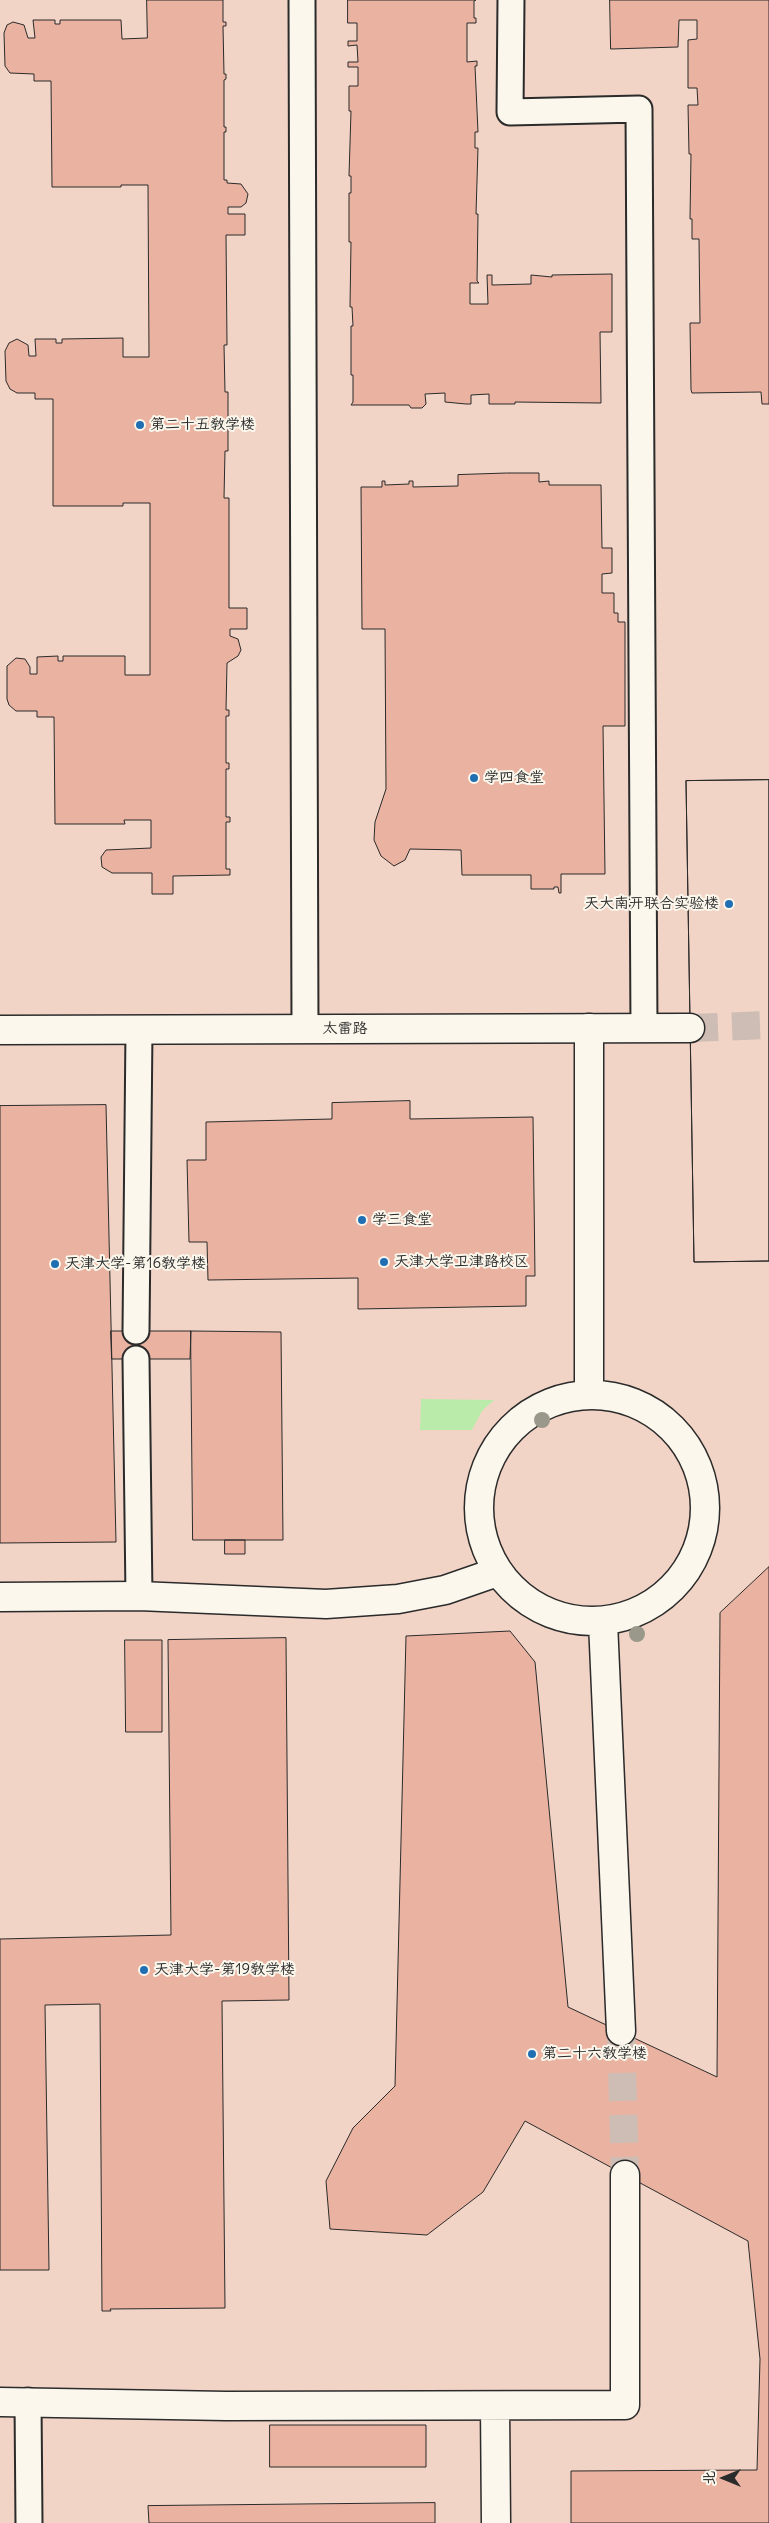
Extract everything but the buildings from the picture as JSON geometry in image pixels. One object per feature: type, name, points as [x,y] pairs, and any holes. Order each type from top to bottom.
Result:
[{"type":"street","points":[[588,1028],[588,1393]]},
{"type":"street","name":"太雷路","points":[[0,1030],[690,1028]]},
{"type":"street","points":[[588,1393],[617,1398],[650,1411],[677,1433],[696,1463],[705,1498],[703,1533],[690,1566],[667,1594],[637,1613],[603,1622],[563,1619],[526,1601],[497,1572],[483,1541],[478,1508],[484,1475],[498,1445],[520,1420],[549,1403],[588,1393]]},
{"type":"street","points":[[0,1597],[139,1596],[326,1604],[398,1599],[445,1590],[497,1572]]},
{"type":"street","points":[[603,1622],[621,2031]]},
{"type":"street","points":[[0,2402],[226,2406],[625,2405],[626,2175]]},
{"type":"street","points":[[495,2406],[496,2523]]},
{"type":"lane","points":[[302,0],[305,1029]]},
{"type":"lane","points":[[511,0],[510,112],[639,109],[644,1028]]},
{"type":"lane","points":[[136,1331],[139,1030]]},
{"type":"lane","points":[[136,1358],[139,1596]]},
{"type":"lane","points":[[28,2401],[28,2523]]},
{"type":"shaded area","name":"天津大学卫津路校区","points":[[0,0],[769,0],[769,2523],[0,2523]]},
{"type":"green space","points":[[421,1399],[494,1400],[482,1411],[472,1430],[420,1430]]},
{"type":"tunnel","points":[[690,1028],[769,1025]]},
{"type":"tunnel","points":[[621,2031],[625,2175]]},
{"type":"place","name":"第二十五教学楼","points":[[140,425]]},
{"type":"place","name":"学四食堂","points":[[474,778]]},
{"type":"place","name":"天大南开联合实验楼","points":[[729,904]]},
{"type":"place","name":"学三食堂","points":[[362,1220]]},
{"type":"place","name":"天津大学卫津路校区","points":[[384,1262]]},
{"type":"place","name":"天津大学-第16教学楼","points":[[55,1264]]},
{"type":"place","name":"天津大学-第19教学楼","points":[[144,1970]]},
{"type":"place","name":"第二十六教学楼","points":[[532,2054]]}]
